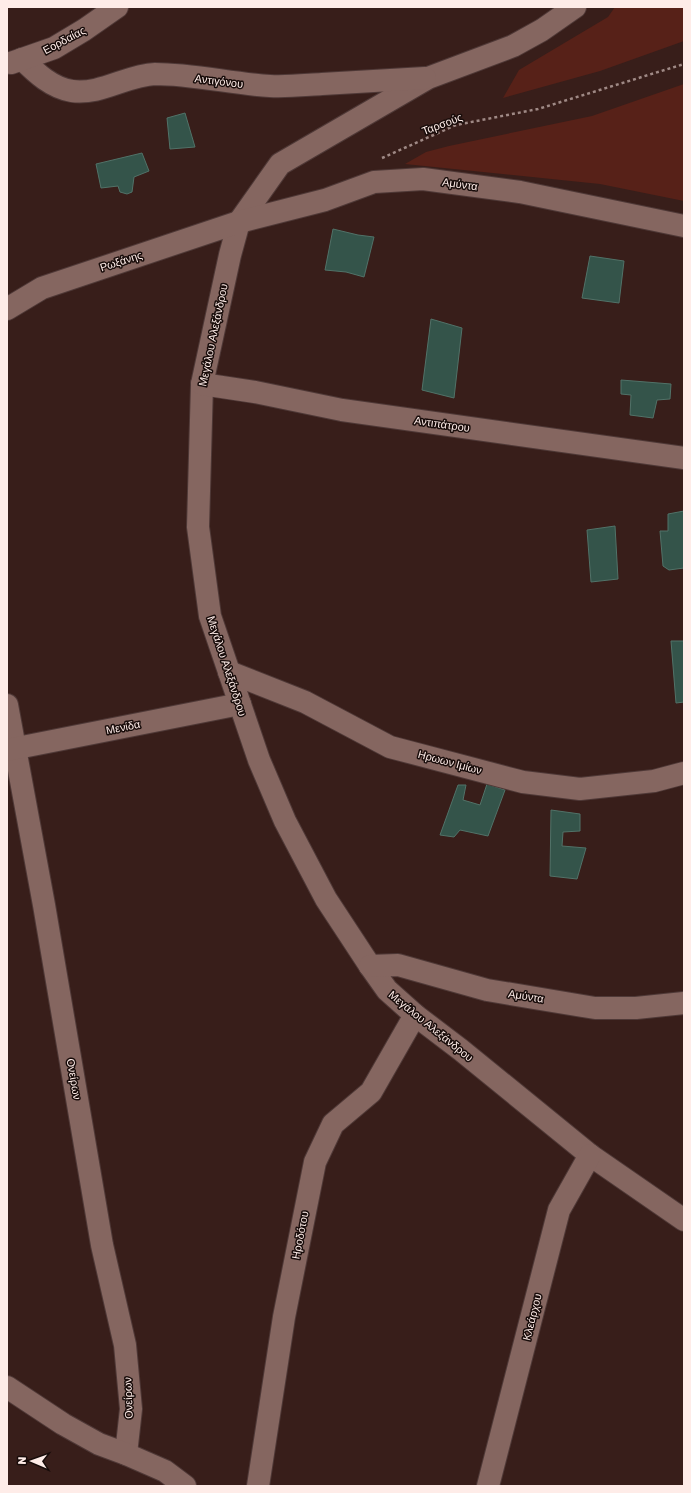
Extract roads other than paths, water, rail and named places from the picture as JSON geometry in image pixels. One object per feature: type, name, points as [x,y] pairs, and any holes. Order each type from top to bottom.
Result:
[{"type":"street","name":"Εορδαίας","points":[[14,62],[54,48],[117,7]]},
{"type":"street","name":"Μεγάλου Αλεξάνδρου","points":[[575,7],[542,30],[513,46],[428,78],[280,164],[239,222],[230,255],[202,384],[198,527],[210,616],[259,760],[285,821],[326,899],[370,966],[387,990],[415,1015],[461,1050],[590,1155],[684,1220]]},
{"type":"street","name":"Αντιγόνου","points":[[14,62],[54,84],[66,89],[79,91],[100,88],[132,78],[154,74],[271,86],[428,78]]},
{"type":"street","name":"Αμύντα","points":[[239,222],[325,200],[374,182],[423,179],[520,192],[684,226]]},
{"type":"street","name":"Ρωξάνης","points":[[7,308],[42,288],[239,222]]},
{"type":"street","name":"Αντιπάτρου","points":[[202,384],[255,392],[342,410],[684,458]]},
{"type":"street","name":"Ηρωων Ιμίων","points":[[230,672],[305,702],[390,747],[523,782],[580,789],[654,781],[684,773]]},
{"type":"street","name":"Μενίδα","points":[[11,749],[240,704]]},
{"type":"street","name":"Ονείρων","points":[[7,705],[11,749],[44,905],[102,1245],[125,1345],[131,1409],[126,1454]]},
{"type":"street","name":"Αμύντα","points":[[370,966],[398,965],[487,990],[595,1008],[636,1008],[684,1003]]},
{"type":"street","name":"Ηροδότου","points":[[258,1486],[284,1316],[315,1162],[333,1124],[371,1092],[415,1015]]},
{"type":"street","name":"Κλεάρχου","points":[[488,1486],[559,1210],[590,1155]]},
{"type":"street","points":[[7,1387],[63,1424],[98,1444],[165,1471],[185,1486]]}]
